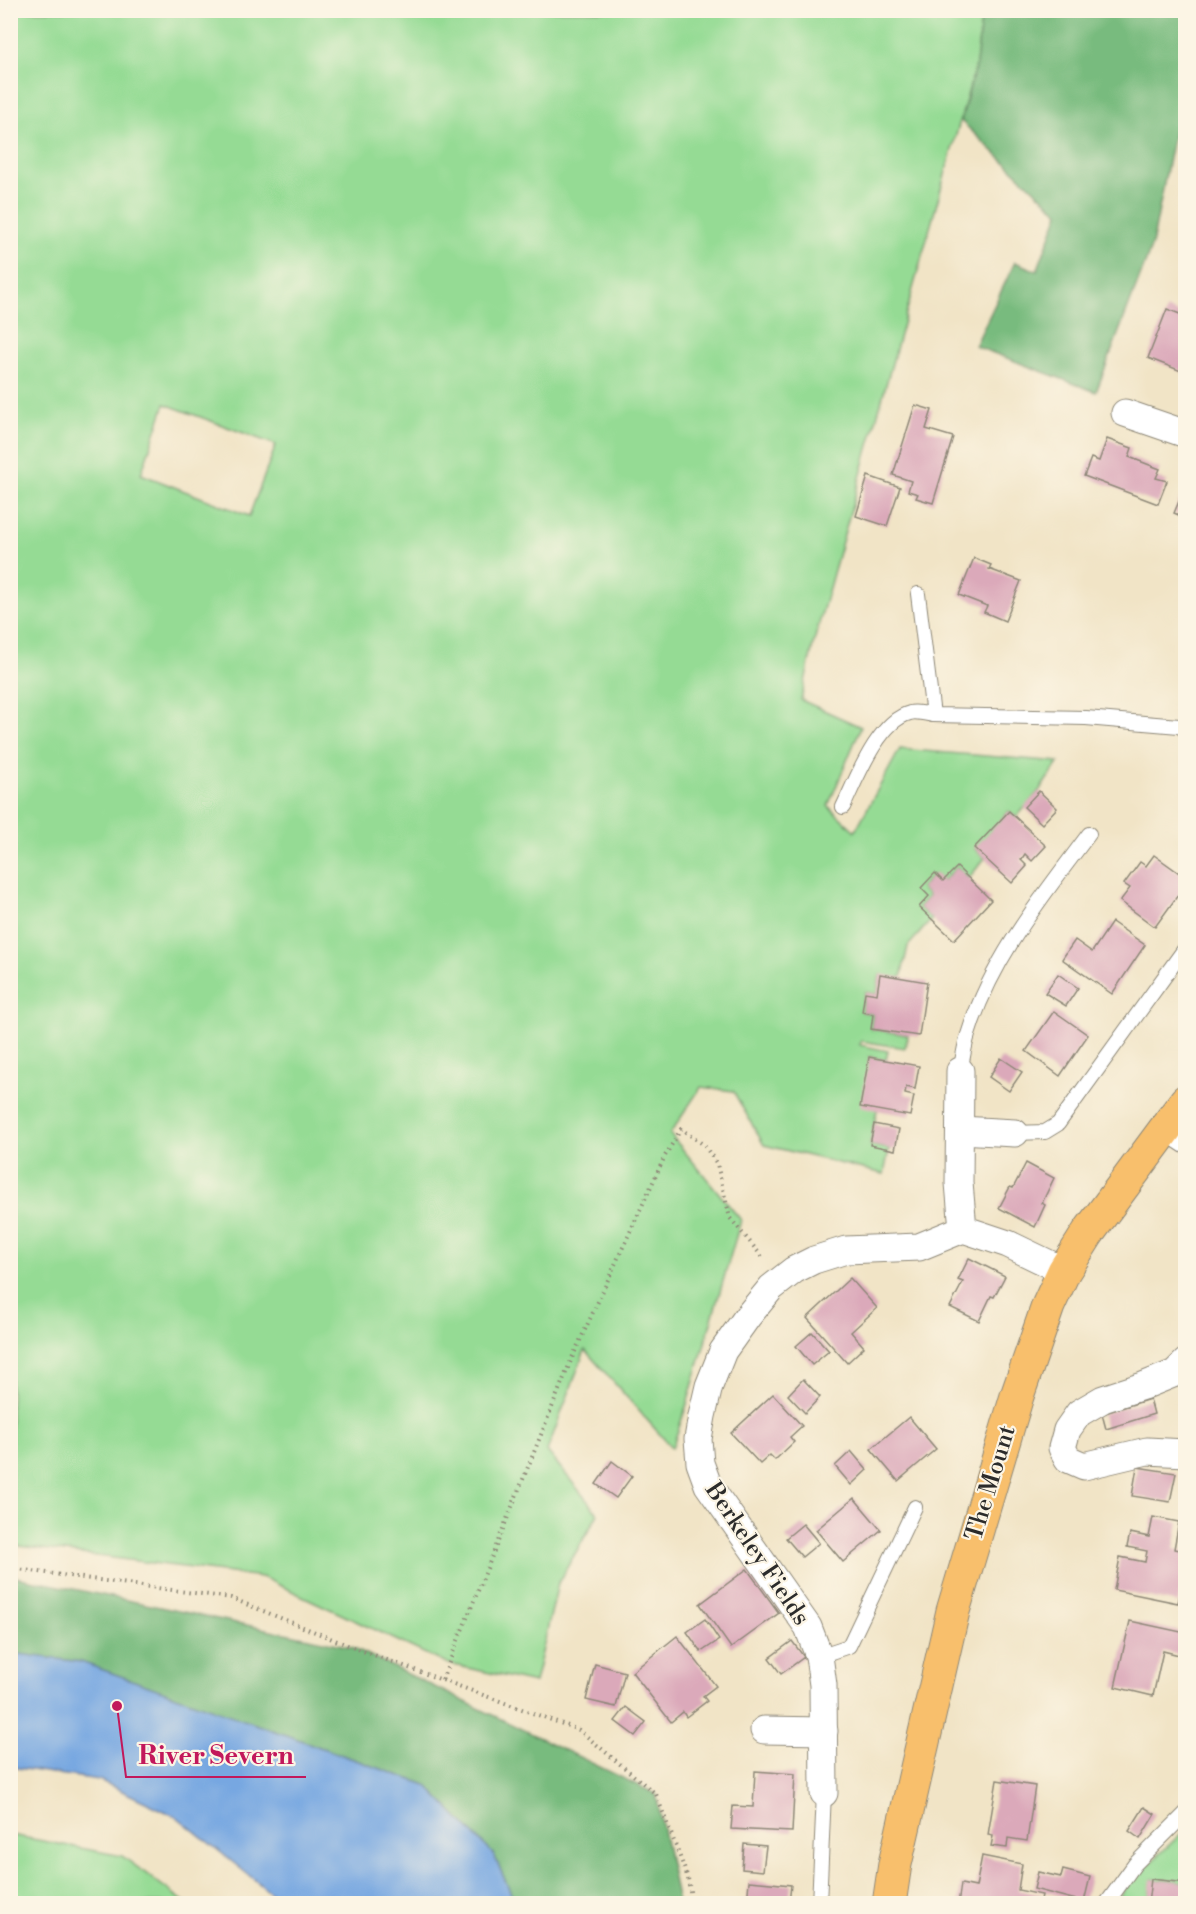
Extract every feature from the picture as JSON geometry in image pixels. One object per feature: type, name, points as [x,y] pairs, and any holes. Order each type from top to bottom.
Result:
[{"type":"main road","name":"The Mount","points":[[889,1904],[895,1864],[953,1611],[1017,1396],[1048,1306],[1064,1270],[1088,1233],[1174,1139],[1185,1101]]},
{"type":"street","points":[[1125,413],[1185,434]]},
{"type":"street","points":[[960,1071],[959,1183],[963,1229],[1008,1244],[1064,1270]]},
{"type":"street","points":[[960,1130],[1015,1133]]},
{"type":"street","name":"Berkeley Fields","points":[[824,1793],[823,1685],[819,1656],[808,1627],[708,1485],[700,1463],[698,1439],[702,1416],[723,1351],[771,1288],[794,1270],[814,1260],[846,1250],[919,1247],[963,1229]]},
{"type":"street","points":[[1185,1362],[1175,1373],[1103,1400],[1079,1413],[1067,1430],[1062,1448],[1068,1459],[1084,1466],[1147,1451],[1185,1453]]},
{"type":"street","points":[[764,1730],[824,1731]]},
{"type":"lane","points":[[918,594],[933,715]]},
{"type":"lane","points":[[843,807],[872,745],[893,723],[910,712],[933,715],[1086,718],[1179,726],[1185,729]]},
{"type":"lane","points":[[960,1071],[968,1035],[985,991],[1003,954],[1089,834]]},
{"type":"lane","points":[[1015,1133],[1045,1132],[1058,1124],[1185,947]]},
{"type":"lane","points":[[819,1656],[849,1646],[915,1506]]},
{"type":"lane","points":[[819,1904],[824,1793]]},
{"type":"lane","points":[[1106,1904],[1135,1864],[1185,1813]]},
{"type":"path","points":[[442,1680],[572,1358],[665,1156],[681,1129],[704,1145],[717,1164],[730,1218],[781,1280]]},
{"type":"path","points":[[10,1568],[231,1598],[352,1647],[579,1730],[656,1794],[688,1878],[692,1904]]},
{"type":"green space","points":[[11,11],[982,11],[976,64],[813,645],[801,700],[861,727],[828,806],[855,831],[900,749],[1059,762],[1016,818],[1009,811],[975,849],[985,858],[969,878],[957,867],[943,881],[935,873],[921,888],[929,896],[919,907],[932,919],[908,946],[901,978],[880,975],[877,994],[865,992],[862,1012],[873,1014],[871,1029],[908,1035],[905,1048],[861,1041],[860,1045],[888,1051],[886,1060],[869,1057],[877,1110],[870,1145],[889,1149],[884,1174],[764,1145],[733,1091],[701,1087],[670,1134],[741,1220],[672,1448],[585,1350],[547,1451],[598,1514],[558,1583],[535,1683],[445,1663],[262,1577],[11,1545]],"holes":[[[165,404],[276,445],[249,516],[141,474]]]},
{"type":"green space","points":[[982,11],[1185,11],[1185,77],[1152,245],[1096,392],[975,346],[1015,262],[1037,271],[1059,213],[961,121],[976,64]]},
{"type":"green space","points":[[11,1576],[352,1647],[656,1794],[678,1903],[515,1903],[494,1855],[426,1785],[81,1662],[11,1653]]},
{"type":"green space","points":[[1185,1830],[1185,1883],[1152,1879],[1148,1903],[1114,1904],[1129,1883]]},
{"type":"green space","points":[[11,1835],[122,1856],[186,1903],[11,1903]]},
{"type":"water","points":[[11,1653],[81,1662],[426,1785],[494,1855],[515,1903],[283,1903],[177,1817],[99,1780],[11,1767]]},
{"type":"building","points":[[1167,309],[1185,316],[1181,326],[1186,327],[1186,373],[1148,358]]},
{"type":"building","points":[[915,405],[932,410],[926,429],[953,437],[933,503],[916,498],[918,494],[908,491],[911,481],[893,475]]},
{"type":"building","points":[[1107,439],[1132,448],[1129,457],[1160,469],[1156,478],[1167,481],[1158,504],[1084,476],[1091,458],[1099,461]]},
{"type":"building","points":[[868,476],[900,487],[887,526],[856,516]]},
{"type":"building","points":[[1183,492],[1186,493],[1186,518],[1174,513]]},
{"type":"building","points":[[974,558],[991,565],[989,569],[1021,581],[1005,621],[984,612],[987,606],[959,595]]},
{"type":"building","points":[[1039,791],[1057,808],[1042,824],[1024,807]]},
{"type":"building","points":[[1009,811],[1046,846],[1032,861],[1025,854],[1021,860],[1027,866],[1012,883],[974,848]]},
{"type":"building","points":[[1154,855],[1186,878],[1186,884],[1155,927],[1120,901],[1130,888],[1124,884],[1140,862],[1146,866]]},
{"type":"building","points":[[957,867],[991,900],[954,940],[919,907],[929,896],[921,888],[935,873],[943,881]]},
{"type":"building","points":[[1112,922],[1145,945],[1112,994],[1062,959],[1075,940],[1092,952]]},
{"type":"building","points":[[880,974],[927,982],[919,1036],[871,1029],[873,1014],[862,1012],[865,992],[877,994]]},
{"type":"building","points":[[1058,974],[1078,988],[1066,1006],[1045,993]]},
{"type":"building","points":[[1054,1011],[1088,1035],[1060,1076],[1026,1051]]},
{"type":"building","points":[[869,1057],[919,1066],[915,1089],[906,1087],[905,1094],[914,1096],[910,1116],[860,1107]]},
{"type":"building","points":[[1001,1058],[1022,1072],[1009,1091],[989,1077]]},
{"type":"building","points":[[874,1124],[899,1129],[895,1150],[870,1145]]},
{"type":"building","points":[[1026,1163],[1054,1178],[1042,1203],[1045,1205],[1035,1227],[999,1208]]},
{"type":"building","points":[[969,1258],[1005,1276],[994,1297],[991,1296],[979,1321],[950,1307],[963,1282],[958,1280]]},
{"type":"building","points":[[850,1278],[877,1308],[851,1332],[864,1347],[847,1363],[807,1318]]},
{"type":"building","points":[[812,1332],[829,1351],[812,1365],[796,1346]]},
{"type":"building","points":[[803,1379],[820,1397],[805,1413],[788,1395]]},
{"type":"building","points":[[773,1394],[802,1426],[790,1437],[794,1442],[775,1460],[770,1455],[760,1464],[731,1433]]},
{"type":"building","points":[[1150,1399],[1154,1414],[1106,1429],[1102,1414]]},
{"type":"building","points":[[909,1417],[936,1449],[898,1481],[871,1449]]},
{"type":"building","points":[[851,1451],[867,1470],[851,1485],[835,1466]]},
{"type":"building","points":[[612,1461],[632,1476],[616,1498],[596,1484]]},
{"type":"building","points":[[1137,1467],[1176,1473],[1170,1502],[1132,1496]]},
{"type":"building","points":[[854,1498],[881,1530],[843,1562],[816,1530]]},
{"type":"building","points":[[1153,1517],[1179,1522],[1174,1549],[1186,1551],[1186,1567],[1178,1603],[1114,1590],[1120,1557],[1145,1562],[1147,1551],[1127,1547],[1130,1533],[1149,1537]]},
{"type":"building","points":[[803,1524],[819,1543],[802,1557],[786,1538]]},
{"type":"building","points":[[747,1569],[779,1613],[731,1648],[700,1604]]},
{"type":"building","points":[[705,1619],[719,1640],[701,1652],[687,1632]]},
{"type":"building","points":[[1130,1621],[1186,1633],[1183,1656],[1163,1651],[1153,1696],[1115,1687]]},
{"type":"building","points":[[677,1636],[716,1686],[703,1696],[707,1701],[686,1717],[683,1712],[671,1722],[632,1672]]},
{"type":"building","points":[[792,1641],[804,1657],[781,1674],[769,1658]]},
{"type":"building","points":[[595,1664],[625,1672],[616,1707],[586,1700]]},
{"type":"building","points":[[626,1707],[646,1722],[635,1736],[615,1721]]},
{"type":"building","points":[[755,1771],[795,1774],[792,1832],[731,1829],[733,1806],[753,1807]]},
{"type":"building","points":[[997,1780],[1035,1786],[1027,1841],[1008,1838],[1007,1848],[991,1846],[993,1836],[988,1835]]},
{"type":"building","points":[[1144,1807],[1155,1814],[1140,1839],[1129,1831]]},
{"type":"building","points":[[744,1844],[766,1846],[763,1871],[742,1869]]},
{"type":"building","points":[[982,1856],[1022,1864],[1018,1890],[1042,1895],[1040,1904],[958,1904],[961,1884],[976,1887]]},
{"type":"building","points":[[1063,1870],[1090,1877],[1084,1902],[1034,1889],[1038,1872],[1061,1877]]},
{"type":"building","points":[[1151,1879],[1186,1883],[1186,1904],[1148,1904]]},
{"type":"building","points":[[749,1881],[791,1885],[789,1904],[747,1904]]},
{"type":"place","name":"River Severn","points":[[117,1706]]}]
